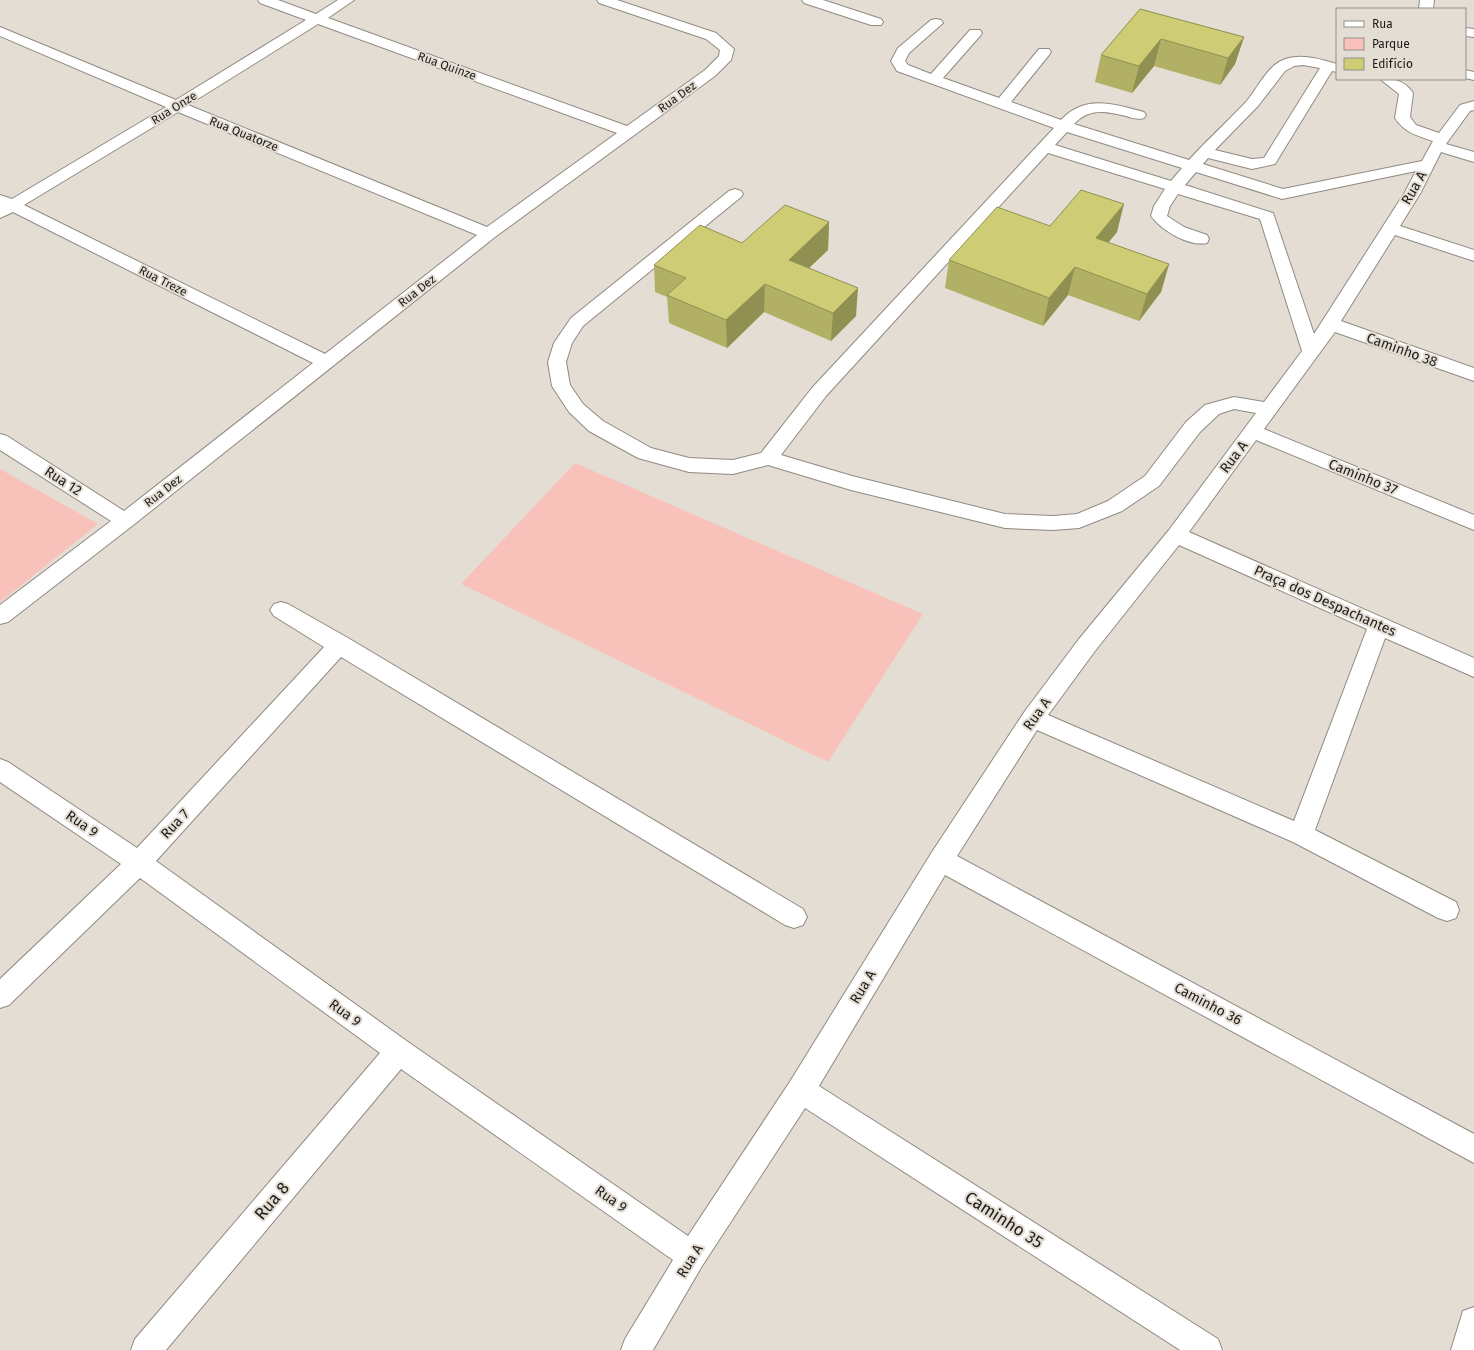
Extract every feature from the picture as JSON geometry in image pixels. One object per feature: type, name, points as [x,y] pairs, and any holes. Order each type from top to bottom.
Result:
[{"type":"street","name":"Rua Quinze","points":[[266,0],[628,132]]},
{"type":"street","name":"Rua Onze","points":[[4,206],[177,106],[347,0]]},
{"type":"street","name":"Rua Dez","points":[[0,616],[126,521],[489,234],[710,73],[726,57],[728,49],[711,36],[604,0]]},
{"type":"street","points":[[812,0],[876,22]]},
{"type":"street","points":[[936,23],[903,51],[898,61],[902,68],[1063,126],[1282,194],[1436,150],[1474,157]]},
{"type":"street","name":"Rua Quatorze","points":[[0,31],[177,106],[489,234]]},
{"type":"street","points":[[933,80],[975,32]]},
{"type":"street","points":[[1002,104],[1044,52]]},
{"type":"street","points":[[1201,239],[1174,229],[1164,222],[1159,216],[1161,206],[1175,187],[1259,96],[1279,68],[1285,64],[1308,61],[1333,67],[1270,161],[1252,164],[1207,153]]},
{"type":"street","points":[[1389,80],[1399,86],[1406,93],[1402,118],[1436,150]]},
{"type":"street","name":"Rua A","points":[[636,1350],[692,1256],[801,1090],[941,860],[1033,718],[1087,645],[1176,535],[1270,409],[1331,324],[1391,228],[1436,150],[1465,108],[1474,105]]},
{"type":"street","points":[[768,458],[819,392],[1076,113],[1084,108],[1093,107],[1139,114]]},
{"type":"street","points":[[1044,147],[1267,216]]},
{"type":"street","points":[[735,194],[577,322],[563,342],[557,362],[561,386],[576,408],[596,426],[645,453],[689,465],[733,466],[768,458],[851,483],[1005,521],[1053,523],[1079,521],[1115,506],[1152,481],[1193,427],[1212,409],[1234,403],[1270,409]]},
{"type":"street","points":[[1267,216],[1282,194]]},
{"type":"street","name":"Rua Treze","points":[[4,206],[326,362]]},
{"type":"street","points":[[1267,216],[1311,352]]},
{"type":"street","points":[[1391,228],[1474,256]]},
{"type":"street","name":"Caminho 38","points":[[1331,324],[1474,375]]},
{"type":"street","name":"Caminho 37","points":[[1253,432],[1474,523]]},
{"type":"street","name":"Rua 12","points":[[0,441],[126,521]]},
{"type":"street","name":"Praça dos Despachantes","points":[[1176,535],[1474,668]]},
{"type":"street","points":[[281,610],[794,917]]},
{"type":"street","points":[[1301,835],[1379,625]]},
{"type":"street","name":"Rua 7","points":[[0,996],[139,863],[340,644]]},
{"type":"street","points":[[1033,718],[1301,835],[1447,910]]},
{"type":"street","name":"Rua 9","points":[[0,769],[139,863],[399,1051],[692,1256]]},
{"type":"street","name":"Caminho 36","points":[[941,860],[1474,1149]]},
{"type":"street","name":"Rua 8","points":[[146,1350],[399,1051]]},
{"type":"street","name":"Caminho 35","points":[[801,1090],[1207,1350]]},
{"type":"street","points":[[1466,1350],[1474,1322]]},
{"type":"green space","points":[[575,463],[923,614],[828,762],[461,584]]},
{"type":"green space","points":[[0,469],[98,524],[0,602]]},
{"type":"building","points":[[1140,9],[1244,37],[1228,58],[1161,39],[1139,66],[1101,55]]},
{"type":"building","points":[[1081,190],[1124,204],[1096,238],[1169,264],[1147,294],[1075,267],[1049,298],[949,260],[997,207],[1050,226]]},
{"type":"building","points":[[785,205],[829,222],[789,260],[858,288],[833,313],[765,284],[726,320],[667,295],[686,278],[654,265],[700,225],[742,243]]}]
